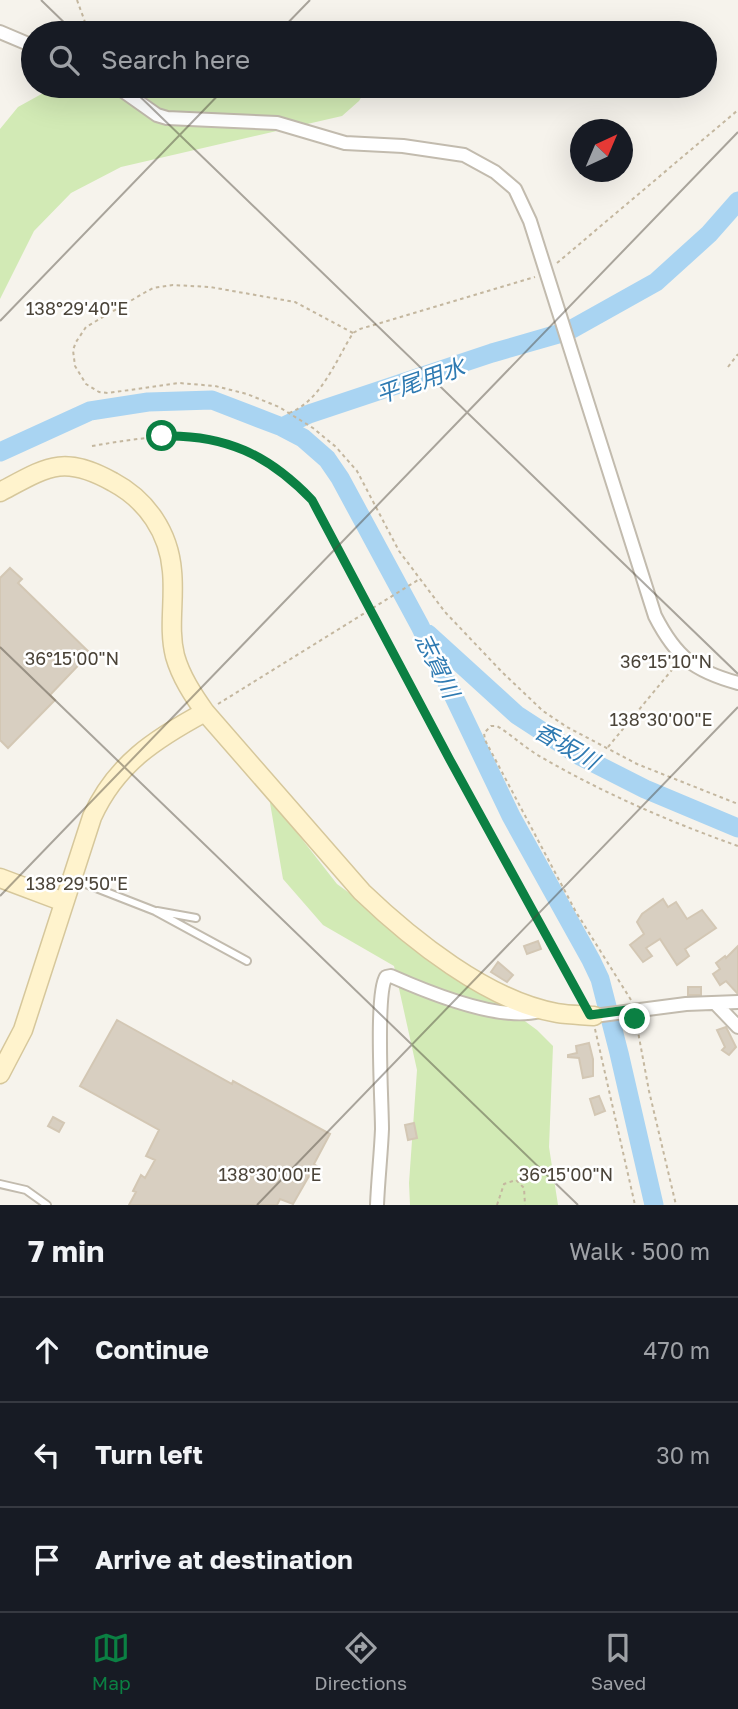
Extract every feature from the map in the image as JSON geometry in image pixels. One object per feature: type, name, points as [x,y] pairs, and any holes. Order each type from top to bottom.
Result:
[{"type":"street","points":[[0,32],[21,41]]},
{"type":"street","points":[[133,98],[157,115],[167,118],[276,123],[345,143],[417,148],[464,155],[495,172],[515,189],[530,221],[650,602],[662,629],[682,657],[709,674],[738,683]]},
{"type":"street","points":[[0,492],[46,470],[76,465],[119,485],[141,503],[153,516],[167,544],[173,573],[170,620],[175,655],[191,692],[205,712],[362,892],[388,918],[444,961],[502,993],[542,1010],[573,1015],[738,1002]]},
{"type":"street","points":[[0,1074],[23,1030],[92,817],[110,783],[133,758],[205,712]]},
{"type":"street","points":[[0,878],[64,902]]},
{"type":"street","points":[[377,1205],[382,1129],[380,1092],[383,981],[386,977],[391,976],[438,997],[490,1009],[533,1012],[542,1010]]},
{"type":"street","points":[[715,1003],[738,1027]]},
{"type":"lane","points":[[72,878],[155,911],[247,961]]},
{"type":"lane","points":[[155,911],[164,910],[196,918]]},
{"type":"lane","points":[[0,1184],[26,1190],[47,1205]]},
{"type":"path","points":[[77,0],[85,21]]},
{"type":"path","points":[[289,412],[312,399],[353,333],[538,277],[738,110]]},
{"type":"path","points":[[353,333],[295,302],[210,287],[173,285],[153,288],[86,327],[73,350],[75,366],[86,384],[99,392],[179,383],[215,386],[247,394],[301,420],[336,447],[357,471],[399,551],[420,579],[476,646],[544,711],[567,727],[669,778],[738,804]]},
{"type":"path","points":[[728,367],[738,354]]},
{"type":"path","points":[[92,446],[162,436],[201,436],[232,444],[263,459],[312,500],[592,1015],[635,1205]]},
{"type":"path","points":[[205,712],[420,579]]},
{"type":"path","points":[[607,748],[682,657]]},
{"type":"path","points":[[676,1205],[633,1009],[576,912],[485,740],[484,733],[491,726],[496,726],[539,756],[607,791],[673,821],[738,846]]},
{"type":"path","points":[[497,1205],[504,1184],[516,1180],[524,1188],[525,1205]]},
{"type":"green space","points":[[34,98],[361,98],[342,116],[121,167],[71,193],[34,231],[0,299],[0,129],[18,107]]},
{"type":"green space","points":[[269,797],[337,884],[537,1030],[553,1046],[549,1147],[558,1205],[410,1205],[409,1183],[417,1070],[394,966],[323,925],[283,879]]},
{"type":"building","points":[[10,568],[22,579],[18,583],[90,653],[50,695],[55,700],[8,748],[0,740],[0,578]]},
{"type":"building","points":[[663,899],[668,907],[676,902],[687,919],[702,910],[716,928],[685,949],[689,956],[677,965],[660,939],[646,948],[652,956],[643,962],[630,945],[644,934],[637,922],[642,914]]},
{"type":"building","points":[[538,941],[541,949],[527,954],[524,946]]},
{"type":"building","points":[[738,946],[737,993],[726,981],[720,985],[713,974],[720,969],[716,963],[725,956],[726,958]]},
{"type":"building","points":[[498,962],[513,975],[507,982],[491,972]]},
{"type":"building","points":[[688,987],[701,987],[701,995],[688,995]]},
{"type":"building","points":[[117,1020],[232,1084],[233,1081],[330,1134],[314,1164],[318,1167],[314,1176],[309,1176],[293,1204],[280,1199],[277,1205],[129,1205],[141,1175],[145,1178],[155,1160],[146,1156],[159,1130],[80,1086]]},
{"type":"building","points":[[726,1027],[736,1047],[729,1055],[722,1050],[725,1047],[717,1030]]},
{"type":"building","points":[[589,1043],[593,1076],[583,1078],[579,1058],[568,1055],[577,1053],[576,1046]]},
{"type":"building","points":[[599,1096],[605,1111],[595,1115],[590,1099]]},
{"type":"building","points":[[53,1117],[64,1123],[59,1132],[48,1126]]},
{"type":"building","points":[[414,1123],[417,1138],[408,1140],[405,1125]]},
{"type":"waterway","name":"平尾用水","points":[[572,329],[656,282],[709,234],[738,201]]},
{"type":"waterway","name":"平尾用水","points":[[282,427],[309,414],[558,334]]},
{"type":"waterway","name":"志賀川","points":[[0,452],[90,411],[148,402],[212,400],[282,427],[303,438],[327,459],[340,478],[420,626],[511,816],[600,979],[654,1205]]},
{"type":"waterway","name":"香坂川","points":[[428,634],[517,715],[580,756],[645,789],[738,828]]},
{"type":"route","points":[[162,436],[201,436],[232,444],[263,459],[298,485],[312,500],[590,1015],[635,1009],[635,1019]]}]
